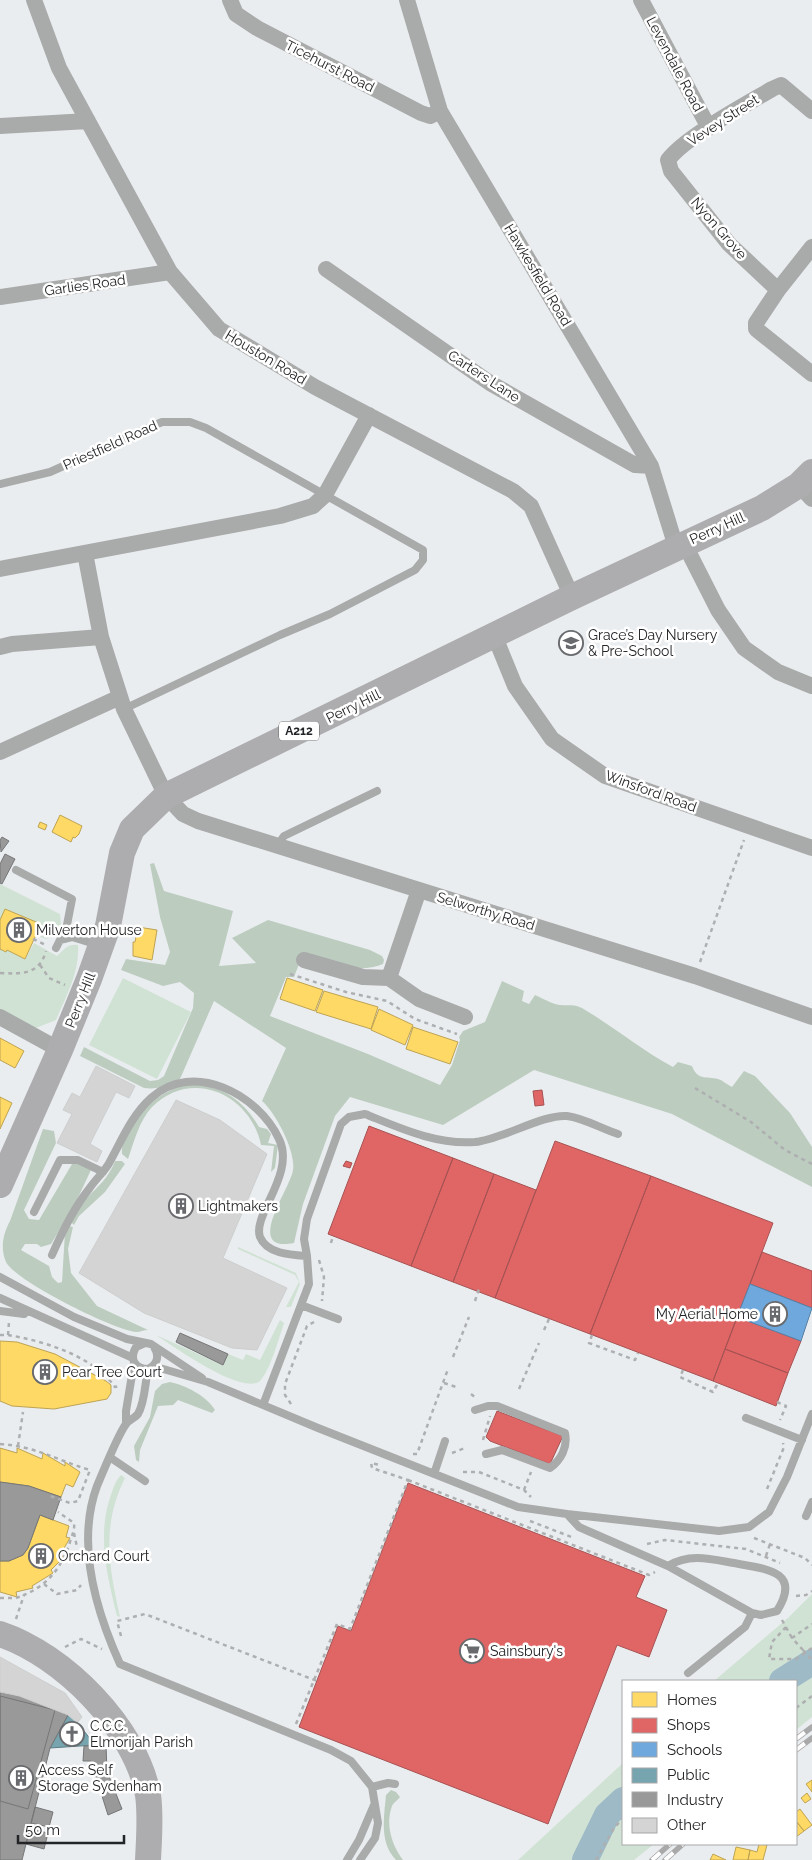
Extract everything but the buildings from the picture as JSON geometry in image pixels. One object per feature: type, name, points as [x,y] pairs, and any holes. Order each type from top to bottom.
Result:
[{"type":"main road","name":"Perry Hill","points":[[0,1185],[60,1050],[108,926],[122,853],[132,829],[166,796],[494,637],[572,597],[808,485]]},
{"type":"main road","points":[[7,1630],[46,1656],[82,1685],[127,1744],[148,1794],[150,1825],[148,1860]]},
{"type":"street","name":"Houston Road","points":[[34,0],[59,68],[170,272],[219,329],[261,356],[514,491],[531,506],[572,597]]},
{"type":"street","name":"Ticehurst Road","points":[[230,0],[236,14],[257,28],[421,113],[430,116],[440,111]]},
{"type":"street","name":"Hawkesfield Road","points":[[407,0],[440,111],[651,466],[680,545],[718,610],[744,648],[778,672],[812,686]]},
{"type":"street","name":"Levendale Road","points":[[641,0],[709,128]]},
{"type":"street","name":"Vevey Street","points":[[668,160],[674,151],[781,85],[812,111]]},
{"type":"street","points":[[0,126],[88,120]]},
{"type":"street","name":"Nyon Grove","points":[[668,160],[671,171],[729,244],[778,290]]},
{"type":"street","points":[[812,247],[778,290],[756,323],[756,329],[812,374]]},
{"type":"street","name":"Carters Lane","points":[[326,268],[490,383],[636,465],[651,466]]},
{"type":"street","name":"Garlies Road","points":[[0,297],[170,272]]},
{"type":"street","points":[[0,569],[280,516],[313,506],[325,494],[369,415]]},
{"type":"street","name":"Selworthy Road","points":[[85,553],[101,637],[122,703],[166,796],[183,814],[198,822],[695,976],[812,1017]]},
{"type":"street","points":[[0,647],[12,644],[101,637]]},
{"type":"street","name":"Winsford Road","points":[[494,637],[515,686],[552,739],[605,776],[812,848]]},
{"type":"street","points":[[0,752],[122,703]]},
{"type":"street","points":[[389,978],[419,890]]},
{"type":"street","points":[[304,960],[363,977],[389,978],[419,999],[465,1017]]},
{"type":"street","points":[[0,1017],[60,1050]]},
{"type":"lane","name":"Priestfield Road","points":[[0,484],[50,472],[162,422],[190,422],[206,428],[418,546],[424,555],[421,564],[415,570],[330,614],[122,703]]},
{"type":"lane","points":[[277,846],[284,836],[378,791]]},
{"type":"lane","points":[[16,870],[72,899],[66,930],[72,936],[100,946]]},
{"type":"lane","points":[[56,948],[60,940],[72,936]]},
{"type":"lane","points":[[52,1255],[73,1213],[89,1188],[103,1172],[135,1116],[153,1096],[183,1082],[196,1080],[224,1088],[258,1110],[281,1142],[282,1169],[260,1224],[259,1234],[263,1243],[271,1249],[283,1253],[307,1256]]},
{"type":"lane","points":[[263,1405],[309,1284],[304,1239],[307,1219],[341,1124],[358,1114],[365,1114],[415,1134],[440,1140],[475,1142],[508,1135],[539,1122],[566,1116],[618,1134]]},
{"type":"lane","points":[[34,1212],[60,1160],[78,1160],[103,1172]]},
{"type":"lane","points":[[0,1276],[74,1317],[127,1339],[151,1345],[208,1382]]},
{"type":"lane","points":[[0,1298],[133,1361],[140,1368],[151,1368],[208,1382],[518,1507],[719,1531],[749,1527],[769,1512],[787,1477],[812,1414]]},
{"type":"lane","points":[[301,1305],[338,1319]]},
{"type":"lane","points":[[0,1311],[24,1314],[46,1321]]},
{"type":"lane","points":[[151,1345],[136,1347],[126,1410],[126,1424],[97,1486],[90,1511],[88,1534],[95,1592],[120,1664],[331,1750],[351,1761],[372,1787],[378,1823],[375,1838],[360,1860]]},
{"type":"lane","points":[[126,1424],[138,1414],[151,1368],[158,1355],[151,1345]]},
{"type":"lane","points":[[474,1410],[488,1406],[498,1406],[565,1432],[567,1440],[559,1461],[550,1468],[502,1450],[486,1454]]},
{"type":"lane","points":[[746,1418],[803,1438],[812,1439]]},
{"type":"lane","points":[[434,1474],[445,1441]]},
{"type":"lane","points":[[111,1458],[145,1481]]},
{"type":"lane","points":[[806,1516],[812,1502]]},
{"type":"lane","points":[[567,1514],[579,1527],[668,1566],[752,1613],[761,1615],[777,1611],[785,1598],[786,1588],[783,1581],[771,1570],[699,1557],[679,1559],[668,1566]]},
{"type":"lane","points":[[688,1673],[745,1627],[752,1613]]},
{"type":"lane","points":[[372,1787],[388,1783],[395,1784]]},
{"type":"lane","points":[[347,1860],[359,1840],[374,1805]]},
{"type":"path","points":[[695,976],[748,826]]},
{"type":"path","points":[[0,973],[29,973],[40,966],[46,946],[33,939]]},
{"type":"path","points":[[40,966],[44,974],[54,981],[83,991]]},
{"type":"path","points":[[290,974],[346,992],[387,1001],[420,1021],[457,1034]]},
{"type":"path","points":[[695,1088],[751,1122],[785,1150],[812,1164]]},
{"type":"path","points":[[331,1243],[334,1236]]},
{"type":"path","points":[[319,1259],[324,1277],[322,1300],[325,1304]]},
{"type":"path","points":[[475,1301],[480,1286]]},
{"type":"path","points":[[453,1356],[469,1317]]},
{"type":"path","points":[[544,1330],[549,1319]]},
{"type":"path","points":[[298,1409],[292,1406],[285,1395],[285,1384],[307,1326],[318,1321]]},
{"type":"path","points":[[8,1335],[9,1322]]},
{"type":"path","points":[[0,1336],[8,1335],[53,1348],[96,1369],[109,1379],[115,1387],[123,1386]]},
{"type":"path","points":[[592,1335],[589,1343],[635,1360],[638,1353]]},
{"type":"path","points":[[519,1389],[539,1342]]},
{"type":"path","points":[[417,1454],[448,1369]]},
{"type":"path","points":[[683,1370],[680,1377],[713,1392],[718,1383]]},
{"type":"path","points":[[443,1382],[459,1388]]},
{"type":"path","points":[[777,1402],[786,1406],[780,1420]]},
{"type":"path","points":[[18,1446],[23,1412]]},
{"type":"path","points":[[487,1438],[482,1441],[491,1418],[489,1412]]},
{"type":"path","points":[[764,1496],[784,1447],[782,1439]]},
{"type":"path","points":[[0,1444],[43,1452],[90,1470],[76,1502],[70,1504],[50,1496]]},
{"type":"path","points":[[449,1462],[452,1453],[465,1448]]},
{"type":"path","points":[[409,1454],[417,1454],[422,1457]]},
{"type":"path","points":[[387,1467],[371,1463],[372,1468],[408,1480],[649,1575],[668,1566]]},
{"type":"path","points":[[460,1472],[479,1472],[524,1490],[530,1497],[537,1500]]},
{"type":"path","points":[[524,1490],[531,1472]]},
{"type":"path","points":[[300,1725],[295,1723],[315,1680],[337,1624],[350,1629],[408,1480]]},
{"type":"path","points":[[58,1512],[74,1521],[77,1548]]},
{"type":"path","points":[[529,1520],[582,1541]]},
{"type":"path","points":[[0,1598],[16,1598],[44,1584],[54,1574],[62,1561],[74,1531]]},
{"type":"path","points":[[754,1538],[805,1558],[812,1565]]},
{"type":"path","points":[[643,1545],[665,1540],[746,1549],[766,1556],[784,1566]]},
{"type":"path","points":[[766,1556],[770,1544]]},
{"type":"path","points":[[646,1568],[663,1576]]},
{"type":"path","points":[[44,1584],[52,1593],[67,1593],[81,1586],[80,1576]]},
{"type":"path","points":[[796,1596],[806,1595],[812,1591]]},
{"type":"path","points":[[794,1603],[797,1592]]},
{"type":"path","points":[[7,1630],[24,1595]]},
{"type":"path","points":[[124,1644],[117,1621],[145,1614],[315,1680]]},
{"type":"path","points":[[786,1615],[781,1620],[792,1638],[812,1660]]},
{"type":"path","points":[[792,1638],[812,1624]]},
{"type":"path","points":[[786,1627],[772,1642],[769,1659],[796,1659],[812,1648]]},
{"type":"path","points":[[46,1656],[81,1638],[104,1650]]},
{"type":"path","points":[[797,1707],[812,1696]]},
{"type":"path","points":[[596,1860],[614,1828],[622,1819]]},
{"type":"green space","points":[[154,863],[164,891],[233,911],[219,966],[256,963],[232,938],[268,920],[370,950],[382,956],[383,964],[373,967],[353,968],[333,964],[303,954],[294,977],[286,977],[270,1016],[368,1054],[440,1085],[452,1065],[460,1040],[459,1037],[463,1031],[485,1022],[502,981],[524,991],[522,1001],[529,1004],[535,995],[557,1004],[582,1008],[673,1067],[678,1062],[692,1066],[694,1071],[700,1076],[721,1080],[732,1087],[744,1071],[755,1076],[790,1113],[812,1147],[812,1187],[672,1114],[534,1070],[443,1125],[350,1097],[335,1116],[303,1204],[294,1243],[279,1243],[272,1238],[270,1229],[273,1217],[290,1179],[293,1162],[288,1143],[279,1123],[262,1101],[286,1048],[214,1001],[180,1079],[167,1085],[158,1088],[144,1088],[80,1056],[84,1047],[150,1081],[158,1080],[164,1076],[193,1008],[194,993],[180,982],[163,986],[121,970],[126,959],[165,965],[170,952],[160,917],[150,864]]},
{"type":"green space","points":[[0,884],[60,914],[62,934],[46,939],[35,935],[40,924],[6,909],[0,920]]},
{"type":"green space","points":[[34,943],[57,956],[69,946],[78,945],[75,974],[56,1020],[36,1028],[0,1010],[0,949],[6,952],[7,950],[25,959]]},
{"type":"green space","points":[[123,978],[191,1012],[157,1079],[89,1045]]},
{"type":"green space","points":[[185,1084],[209,1086],[238,1101],[253,1117],[259,1127],[267,1129],[271,1134],[268,1143],[278,1145],[275,1168],[271,1172],[274,1146],[261,1145],[255,1127],[245,1112],[233,1100],[218,1092],[201,1088],[184,1089],[168,1095],[152,1107],[140,1125],[128,1159],[122,1154],[126,1138],[146,1108],[167,1092]]},
{"type":"green space","points":[[43,1129],[54,1131],[56,1143],[24,1210],[29,1219],[39,1220],[72,1164],[84,1164],[91,1170],[74,1206],[51,1244],[41,1247],[37,1244],[25,1244],[21,1250],[49,1266],[52,1277],[58,1283],[62,1282],[65,1232],[69,1226],[73,1227],[68,1249],[71,1273],[97,1306],[148,1330],[136,1332],[124,1329],[88,1314],[27,1281],[6,1262],[3,1252],[4,1236]]},
{"type":"green space","points":[[115,1161],[122,1161],[125,1164],[105,1192],[79,1216],[74,1225],[72,1219],[78,1209],[106,1177]]},
{"type":"green space","points":[[238,1247],[296,1273],[300,1284],[291,1307],[286,1307],[299,1282],[295,1275],[238,1249]]},
{"type":"green space","points":[[280,1320],[284,1323],[267,1370],[260,1381],[251,1384],[239,1382],[208,1368],[156,1335],[223,1365],[228,1354],[243,1360],[246,1354],[260,1360]]},
{"type":"green space","points":[[170,1382],[195,1392],[207,1400],[215,1410],[212,1413],[178,1400],[173,1405],[158,1406],[140,1450],[139,1462],[136,1460],[134,1446],[150,1417],[155,1391],[162,1384]]},
{"type":"green space","points":[[121,1475],[125,1478],[117,1496],[113,1513],[109,1547],[110,1564],[120,1617],[117,1616],[110,1585],[104,1538],[107,1507],[114,1485]]},
{"type":"green space","points":[[812,1594],[812,1717],[797,1729],[797,1680],[715,1680],[789,1617]]},
{"type":"green space","points":[[622,1764],[622,1845],[653,1845],[634,1860],[518,1860]]},
{"type":"green space","points":[[391,1790],[400,1797],[392,1806],[389,1820],[393,1841],[403,1860],[396,1860],[387,1846],[385,1838],[386,1795]]},
{"type":"waterway","points":[[784,1680],[812,1662]]},
{"type":"waterway","points":[[585,1860],[607,1815],[622,1801]]},
{"type":"railway","points":[[797,1738],[812,1727]]},
{"type":"railway","points":[[797,1749],[812,1738]]},
{"type":"railway","points":[[652,1860],[669,1845]]},
{"type":"railway","points":[[665,1860],[682,1845]]},
{"type":"place","name":"Grace’s Day Nursery & Pre-School","points":[[571,643]]},
{"type":"place","name":"Milverton House","points":[[19,930]]},
{"type":"place","name":"Lightmakers","points":[[181,1206]]},
{"type":"place","name":"My Aerial Home","points":[[775,1314]]},
{"type":"place","name":"Pear Tree Court","points":[[45,1372]]},
{"type":"place","name":"Orchard Court","points":[[41,1556]]},
{"type":"place","name":"Sainsbury's","points":[[472,1651]]},
{"type":"place","name":"C.C.C. Elmorijah Parish","points":[[72,1734]]},
{"type":"place","name":"Access Self Storage Sydenham","points":[[21,1778]]}]
